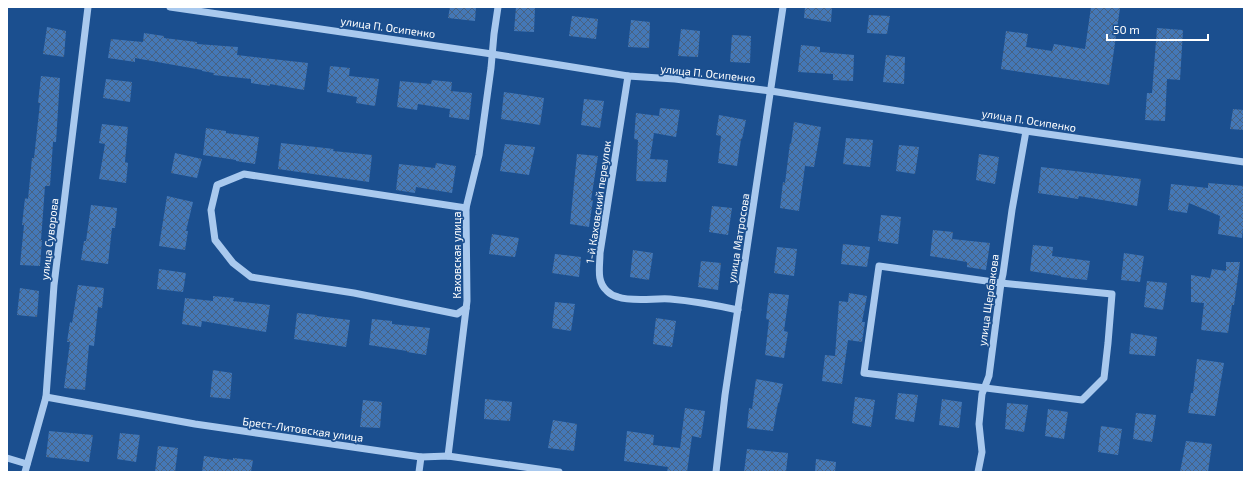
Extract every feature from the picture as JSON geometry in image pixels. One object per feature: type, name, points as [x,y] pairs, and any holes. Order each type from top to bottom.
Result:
[{"type":"street","name":"улица Суворова","points":[[25,472],[46,397],[54,285],[88,7]]},
{"type":"street","name":"улица П. Осипенко","points":[[170,7],[492,54],[628,76],[771,91],[1026,131],[1244,162]]},
{"type":"street","name":"Каховская улица","points":[[448,456],[467,301],[466,208],[479,155],[498,7]]},
{"type":"street","name":"улица Матросова","points":[[716,472],[725,395],[783,7]]},
{"type":"street","name":"1-й Каховский переулок","points":[[628,76],[600,253],[599,278],[602,286],[618,298],[670,299],[699,302],[738,310]]},
{"type":"street","name":"улица Щербакова","points":[[978,472],[982,452],[979,424],[982,394],[989,376],[1001,282],[1026,131]]},
{"type":"street","points":[[466,208],[244,174],[217,185],[211,210],[215,240],[233,263],[251,277],[354,294],[457,314],[466,308]]},
{"type":"street","points":[[879,266],[1001,282],[1112,294],[1104,378],[1082,400],[864,373],[879,266]]},
{"type":"street","name":"Брест-Литовская улица","points":[[46,397],[195,424],[422,457],[448,456],[559,472]]},
{"type":"street","points":[[419,472],[422,457]]},
{"type":"street","points":[[7,458],[27,464]]},
{"type":"building","points":[[450,7],[476,7],[475,21],[448,18]]},
{"type":"building","points":[[516,7],[535,7],[534,32],[514,31]]},
{"type":"building","points":[[805,7],[832,7],[831,22],[804,18]]},
{"type":"building","points":[[1091,7],[1120,8],[1109,85],[1001,69],[1006,31],[1028,34],[1026,47],[1052,51],[1054,44],[1085,49]]},
{"type":"building","points":[[869,15],[890,16],[887,34],[867,33]]},
{"type":"building","points":[[572,16],[598,19],[596,39],[569,36]]},
{"type":"building","points":[[631,20],[650,22],[649,48],[628,47]]},
{"type":"building","points":[[47,27],[66,31],[64,57],[43,54]]},
{"type":"building","points":[[1157,28],[1183,30],[1180,80],[1167,79],[1165,121],[1145,120],[1147,93],[1152,93]]},
{"type":"building","points":[[681,29],[700,31],[698,57],[678,56]]},
{"type":"building","points":[[144,33],[164,36],[164,38],[197,42],[197,44],[238,47],[237,55],[308,63],[304,90],[270,84],[270,86],[251,83],[251,79],[213,75],[214,73],[202,70],[135,58],[135,62],[108,58],[111,39],[143,42]]},
{"type":"building","points":[[732,35],[751,36],[750,63],[730,62]]},
{"type":"building","points":[[801,45],[820,47],[820,52],[854,55],[853,81],[833,80],[833,74],[798,72]]},
{"type":"building","points":[[886,55],[905,57],[904,84],[883,82]]},
{"type":"building","points":[[330,66],[350,68],[349,76],[379,79],[375,106],[356,103],[357,97],[327,92]]},
{"type":"building","points":[[41,76],[60,78],[56,142],[53,142],[50,186],[45,186],[40,266],[20,265],[25,198],[28,199],[32,158],[34,158],[40,103],[38,103]]},
{"type":"building","points":[[106,79],[132,82],[130,102],[103,98]]},
{"type":"building","points":[[432,80],[452,82],[451,91],[472,93],[469,120],[449,117],[450,109],[418,104],[417,110],[397,107],[400,81],[431,84]]},
{"type":"building","points":[[504,92],[544,98],[540,125],[501,119]]},
{"type":"building","points":[[584,99],[604,101],[600,128],[581,125]]},
{"type":"building","points":[[660,108],[680,110],[676,137],[654,133],[650,159],[668,160],[666,182],[636,181],[638,140],[634,139],[636,113],[659,116]]},
{"type":"building","points":[[1233,109],[1244,110],[1244,130],[1230,129]]},
{"type":"building","points":[[719,115],[746,120],[741,139],[737,166],[718,163],[721,136],[716,135]]},
{"type":"building","points":[[794,122],[821,127],[814,167],[805,166],[799,211],[780,208],[783,182],[785,183]]},
{"type":"building","points":[[102,124],[128,127],[125,162],[128,163],[126,183],[99,179],[105,144],[99,143]]},
{"type":"building","points":[[206,128],[226,131],[226,133],[259,137],[255,164],[203,155]]},
{"type":"building","points":[[846,138],[873,140],[870,167],[843,164]]},
{"type":"building","points":[[281,143],[372,155],[369,182],[278,169]]},
{"type":"building","points":[[505,144],[535,147],[529,175],[500,171]]},
{"type":"building","points":[[899,145],[919,147],[915,174],[896,171]]},
{"type":"building","points":[[175,153],[202,159],[197,178],[171,173]]},
{"type":"building","points":[[577,154],[598,156],[591,200],[593,200],[589,227],[570,224]]},
{"type":"building","points":[[979,154],[999,157],[995,184],[976,180]]},
{"type":"building","points":[[436,163],[456,166],[452,193],[416,187],[415,193],[396,190],[399,164],[435,168]]},
{"type":"building","points":[[1041,167],[1141,179],[1137,206],[1079,196],[1078,199],[1038,193]]},
{"type":"building","points":[[1208,183],[1244,186],[1242,238],[1218,234],[1220,216],[1189,203],[1187,213],[1168,210],[1171,184],[1208,188]]},
{"type":"building","points":[[167,196],[193,202],[186,231],[188,231],[185,250],[159,246]]},
{"type":"building","points":[[91,205],[117,208],[115,228],[112,228],[108,264],[81,260],[84,241],[86,241]]},
{"type":"building","points":[[712,206],[732,208],[728,235],[709,232]]},
{"type":"building","points":[[881,215],[901,217],[898,244],[878,241]]},
{"type":"building","points":[[933,230],[953,232],[952,239],[990,243],[986,270],[967,267],[967,262],[930,256]]},
{"type":"building","points":[[492,234],[519,238],[515,257],[489,254]]},
{"type":"building","points":[[843,244],[870,247],[867,267],[841,264]]},
{"type":"building","points":[[1033,245],[1053,247],[1052,256],[1090,261],[1087,280],[1030,271]]},
{"type":"building","points":[[777,247],[797,249],[794,276],[774,273]]},
{"type":"building","points":[[633,250],[653,253],[649,280],[630,277]]},
{"type":"building","points":[[1124,253],[1144,256],[1140,282],[1121,280]]},
{"type":"building","points":[[555,254],[581,257],[579,277],[552,273]]},
{"type":"building","points":[[701,261],[721,263],[718,290],[698,287]]},
{"type":"building","points":[[1226,262],[1240,262],[1234,305],[1232,305],[1228,333],[1201,330],[1204,303],[1191,302],[1191,275],[1210,278],[1212,269],[1226,271]]},
{"type":"building","points":[[159,269],[186,273],[183,292],[157,289]]},
{"type":"building","points":[[1147,281],[1167,283],[1163,310],[1144,307]]},
{"type":"building","points":[[78,285],[104,288],[102,308],[98,307],[94,346],[89,345],[85,390],[64,388],[70,342],[67,342],[70,322],[72,323]]},
{"type":"building","points":[[20,288],[39,291],[37,317],[17,315]]},
{"type":"building","points":[[769,293],[789,295],[784,331],[788,332],[784,358],[765,355],[769,320],[766,319]]},
{"type":"building","points":[[849,293],[867,296],[862,322],[865,322],[862,342],[848,340],[842,384],[822,381],[825,355],[835,356],[839,301],[848,302]]},
{"type":"building","points":[[213,296],[234,298],[233,301],[270,305],[266,332],[202,321],[201,327],[182,324],[185,298],[213,301]]},
{"type":"building","points":[[555,302],[575,304],[571,331],[552,328]]},
{"type":"building","points":[[297,313],[350,320],[346,347],[294,339]]},
{"type":"building","points":[[656,318],[676,321],[672,347],[653,344]]},
{"type":"building","points":[[372,319],[392,321],[392,324],[430,328],[426,355],[369,345]]},
{"type":"building","points":[[1131,333],[1157,337],[1155,356],[1129,354]]},
{"type":"building","points":[[1197,359],[1224,363],[1215,416],[1188,413],[1191,393],[1193,393]]},
{"type":"building","points":[[213,370],[232,373],[230,399],[210,397]]},
{"type":"building","points":[[756,379],[783,384],[773,431],[747,428],[749,408],[752,409]]},
{"type":"building","points":[[898,393],[918,395],[914,422],[895,419]]},
{"type":"building","points":[[855,397],[875,400],[871,427],[852,423]]},
{"type":"building","points":[[485,399],[512,402],[510,421],[484,419]]},
{"type":"building","points":[[942,399],[962,402],[959,428],[939,425]]},
{"type":"building","points":[[363,400],[382,402],[380,428],[360,427]]},
{"type":"building","points":[[1007,403],[1028,405],[1024,432],[1005,429]]},
{"type":"building","points":[[685,408],[705,411],[701,438],[692,436],[687,472],[667,472],[668,467],[624,461],[627,431],[654,435],[653,445],[680,448]]},
{"type":"building","points":[[1048,409],[1068,412],[1064,439],[1045,436]]},
{"type":"building","points":[[1136,413],[1156,415],[1152,442],[1133,439]]},
{"type":"building","points":[[553,420],[577,424],[574,451],[548,448]]},
{"type":"building","points":[[1101,426],[1122,429],[1118,455],[1098,452]]},
{"type":"building","points":[[49,431],[93,435],[89,462],[46,457]]},
{"type":"building","points":[[120,433],[140,435],[136,462],[117,459]]},
{"type":"building","points":[[1186,441],[1212,444],[1208,472],[1180,472]]},
{"type":"building","points":[[158,446],[178,448],[175,472],[155,472]]},
{"type":"building","points":[[747,449],[788,453],[786,472],[744,472]]},
{"type":"building","points":[[204,456],[233,460],[233,458],[253,460],[251,472],[202,472]]},
{"type":"building","points":[[816,459],[836,462],[835,472],[815,472]]}]
